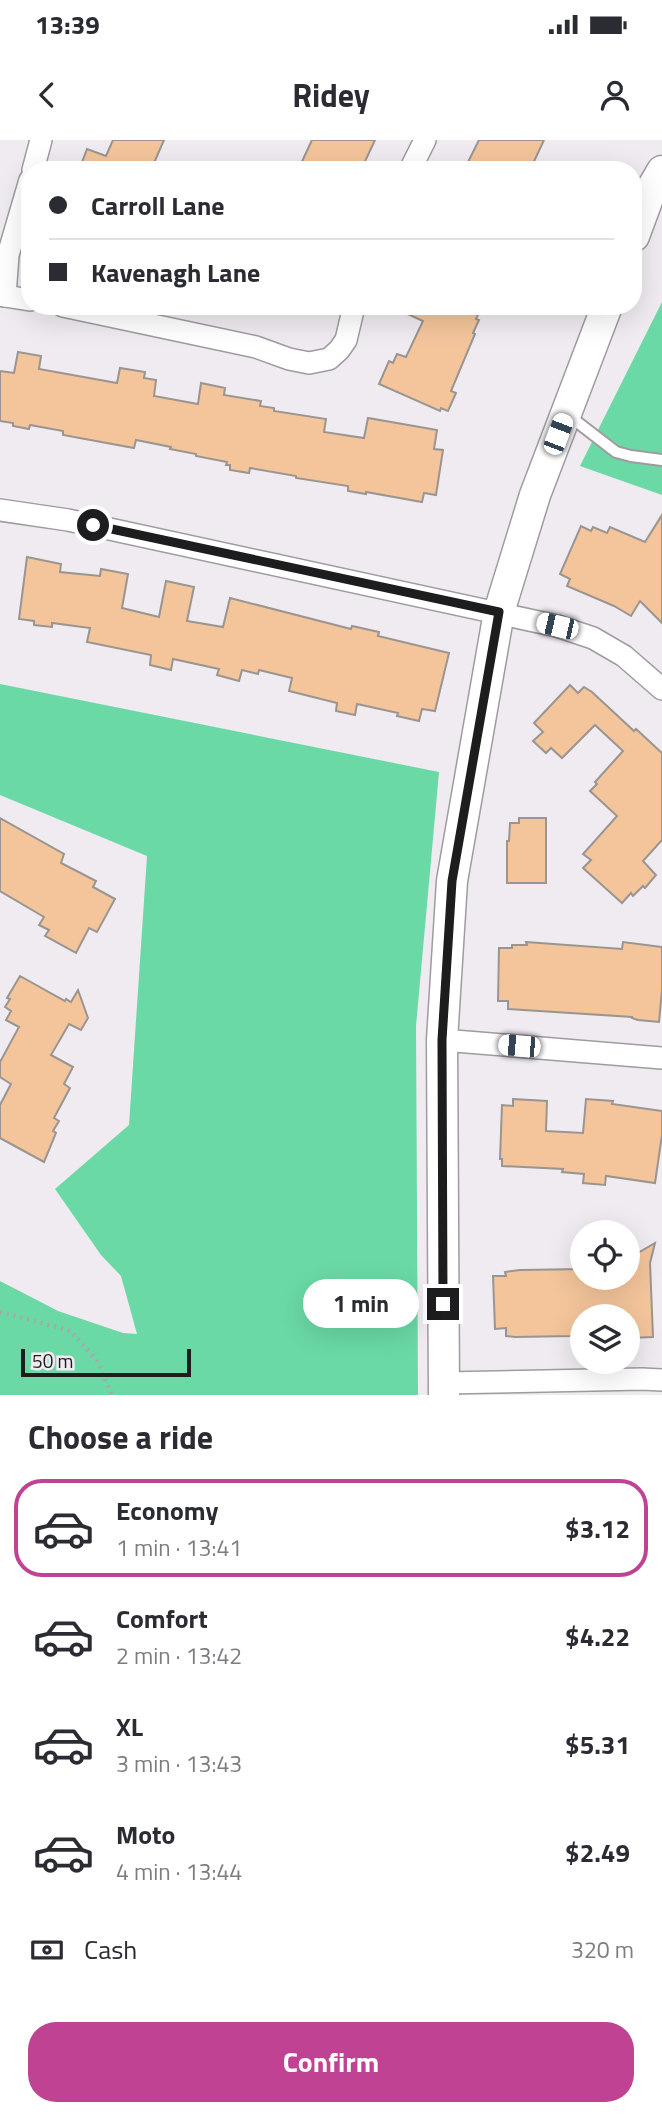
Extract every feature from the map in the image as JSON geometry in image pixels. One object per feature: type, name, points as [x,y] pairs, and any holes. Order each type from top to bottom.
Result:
[{"type":"main road","points":[[642,216],[662,171]]},
{"type":"main road","points":[[444,1389],[442,1040],[452,881],[499,612],[535,495],[604,315]]},
{"type":"street","points":[[35,161],[41,140]]},
{"type":"street","points":[[414,161],[425,140]]},
{"type":"street","points":[[21,211],[8,255],[3,295],[21,298]]},
{"type":"street","points":[[105,315],[256,347],[309,363],[329,359],[346,340],[352,315]]},
{"type":"street","points":[[0,510],[68,520],[557,626],[593,638],[624,656],[662,690]]},
{"type":"street","points":[[442,1040],[662,1058]]},
{"type":"street","points":[[444,1389],[662,1380]]},
{"type":"lane","points":[[566,413],[616,452],[662,460]]},
{"type":"path","points":[[0,1312],[71,1331],[97,1361],[112,1395]]},
{"type":"green space","points":[[662,302],[662,495],[580,466]]},
{"type":"green space","points":[[0,684],[439,772],[416,1026],[418,1395],[0,1395],[0,1281],[58,1311],[123,1333],[137,1334],[121,1276],[101,1255],[55,1189],[129,1125],[147,856],[0,795]]},
{"type":"building","points":[[113,140],[164,140],[155,161],[82,161],[87,149],[106,156]]},
{"type":"building","points":[[312,140],[375,140],[365,161],[302,161]]},
{"type":"building","points":[[479,140],[544,140],[534,161],[468,161]]},
{"type":"building","points":[[410,315],[478,315],[476,319],[479,320],[473,333],[475,334],[451,391],[456,393],[448,411],[441,408],[440,411],[379,384],[389,361],[393,363],[397,354],[406,357],[423,321]]},
{"type":"building","points":[[18,352],[41,356],[39,369],[117,383],[120,368],[145,372],[144,378],[156,380],[154,396],[198,404],[201,383],[225,388],[224,395],[261,401],[260,406],[274,408],[274,411],[326,419],[324,432],[364,438],[368,418],[437,430],[434,449],[443,450],[436,495],[424,493],[422,502],[366,494],[348,491],[348,486],[296,476],[250,468],[249,473],[230,470],[227,462],[136,440],[134,448],[63,435],[63,431],[30,425],[29,429],[13,426],[13,423],[0,421],[0,371],[14,373]]},
{"type":"building","points":[[662,515],[662,623],[640,601],[631,616],[567,586],[570,579],[560,574],[581,526],[591,531],[593,527],[607,533],[610,527],[645,542]]},
{"type":"building","points":[[27,557],[61,564],[60,572],[100,576],[101,569],[128,574],[122,608],[159,617],[166,581],[194,587],[187,621],[223,627],[230,598],[351,629],[352,626],[379,632],[378,636],[449,653],[435,711],[422,709],[419,721],[397,716],[398,713],[357,704],[355,715],[336,711],[337,703],[289,691],[292,678],[259,670],[258,674],[242,670],[239,681],[217,675],[219,669],[173,659],[171,670],[150,665],[151,655],[87,642],[90,628],[52,623],[52,627],[34,625],[34,621],[19,619]]},
{"type":"building","points":[[570,685],[578,693],[584,687],[592,692],[662,753],[662,840],[643,861],[656,875],[645,888],[643,886],[633,896],[631,893],[622,903],[583,868],[591,860],[583,854],[617,816],[590,791],[623,751],[595,725],[562,758],[551,748],[546,753],[533,741],[543,732],[534,723]]},
{"type":"building","points":[[0,818],[64,854],[61,863],[96,881],[93,887],[115,899],[97,932],[89,928],[76,953],[45,936],[49,930],[39,925],[44,917],[0,891]]},
{"type":"building","points":[[519,818],[546,818],[546,883],[507,883],[510,823],[519,823]]},
{"type":"building","points":[[526,942],[622,949],[623,942],[662,947],[659,1022],[632,1017],[508,1009],[508,1001],[498,1001],[499,948],[527,945]]},
{"type":"building","points":[[20,976],[65,1001],[66,999],[71,1002],[78,990],[88,1018],[81,1030],[69,1024],[51,1055],[73,1067],[64,1084],[70,1088],[54,1118],[59,1121],[53,1131],[56,1133],[44,1162],[0,1138],[0,1105],[11,1084],[0,1077],[0,1062],[19,1027],[6,1020],[11,1011],[5,1007],[10,999],[7,998]]},
{"type":"building","points":[[513,1099],[547,1101],[546,1131],[583,1133],[586,1099],[613,1101],[612,1104],[662,1111],[662,1135],[655,1183],[606,1176],[605,1185],[583,1183],[584,1174],[562,1172],[563,1169],[502,1166],[502,1105],[513,1106]]},
{"type":"building","points":[[655,1243],[650,1263],[653,1337],[640,1338],[640,1304],[570,1304],[570,1336],[515,1337],[506,1336],[506,1328],[495,1329],[493,1276],[506,1276],[505,1272],[520,1270],[570,1269],[570,1290],[640,1290],[640,1252]]},
{"type":"route","points":[[93,525],[499,612],[452,881],[442,1040],[443,1304]]}]
